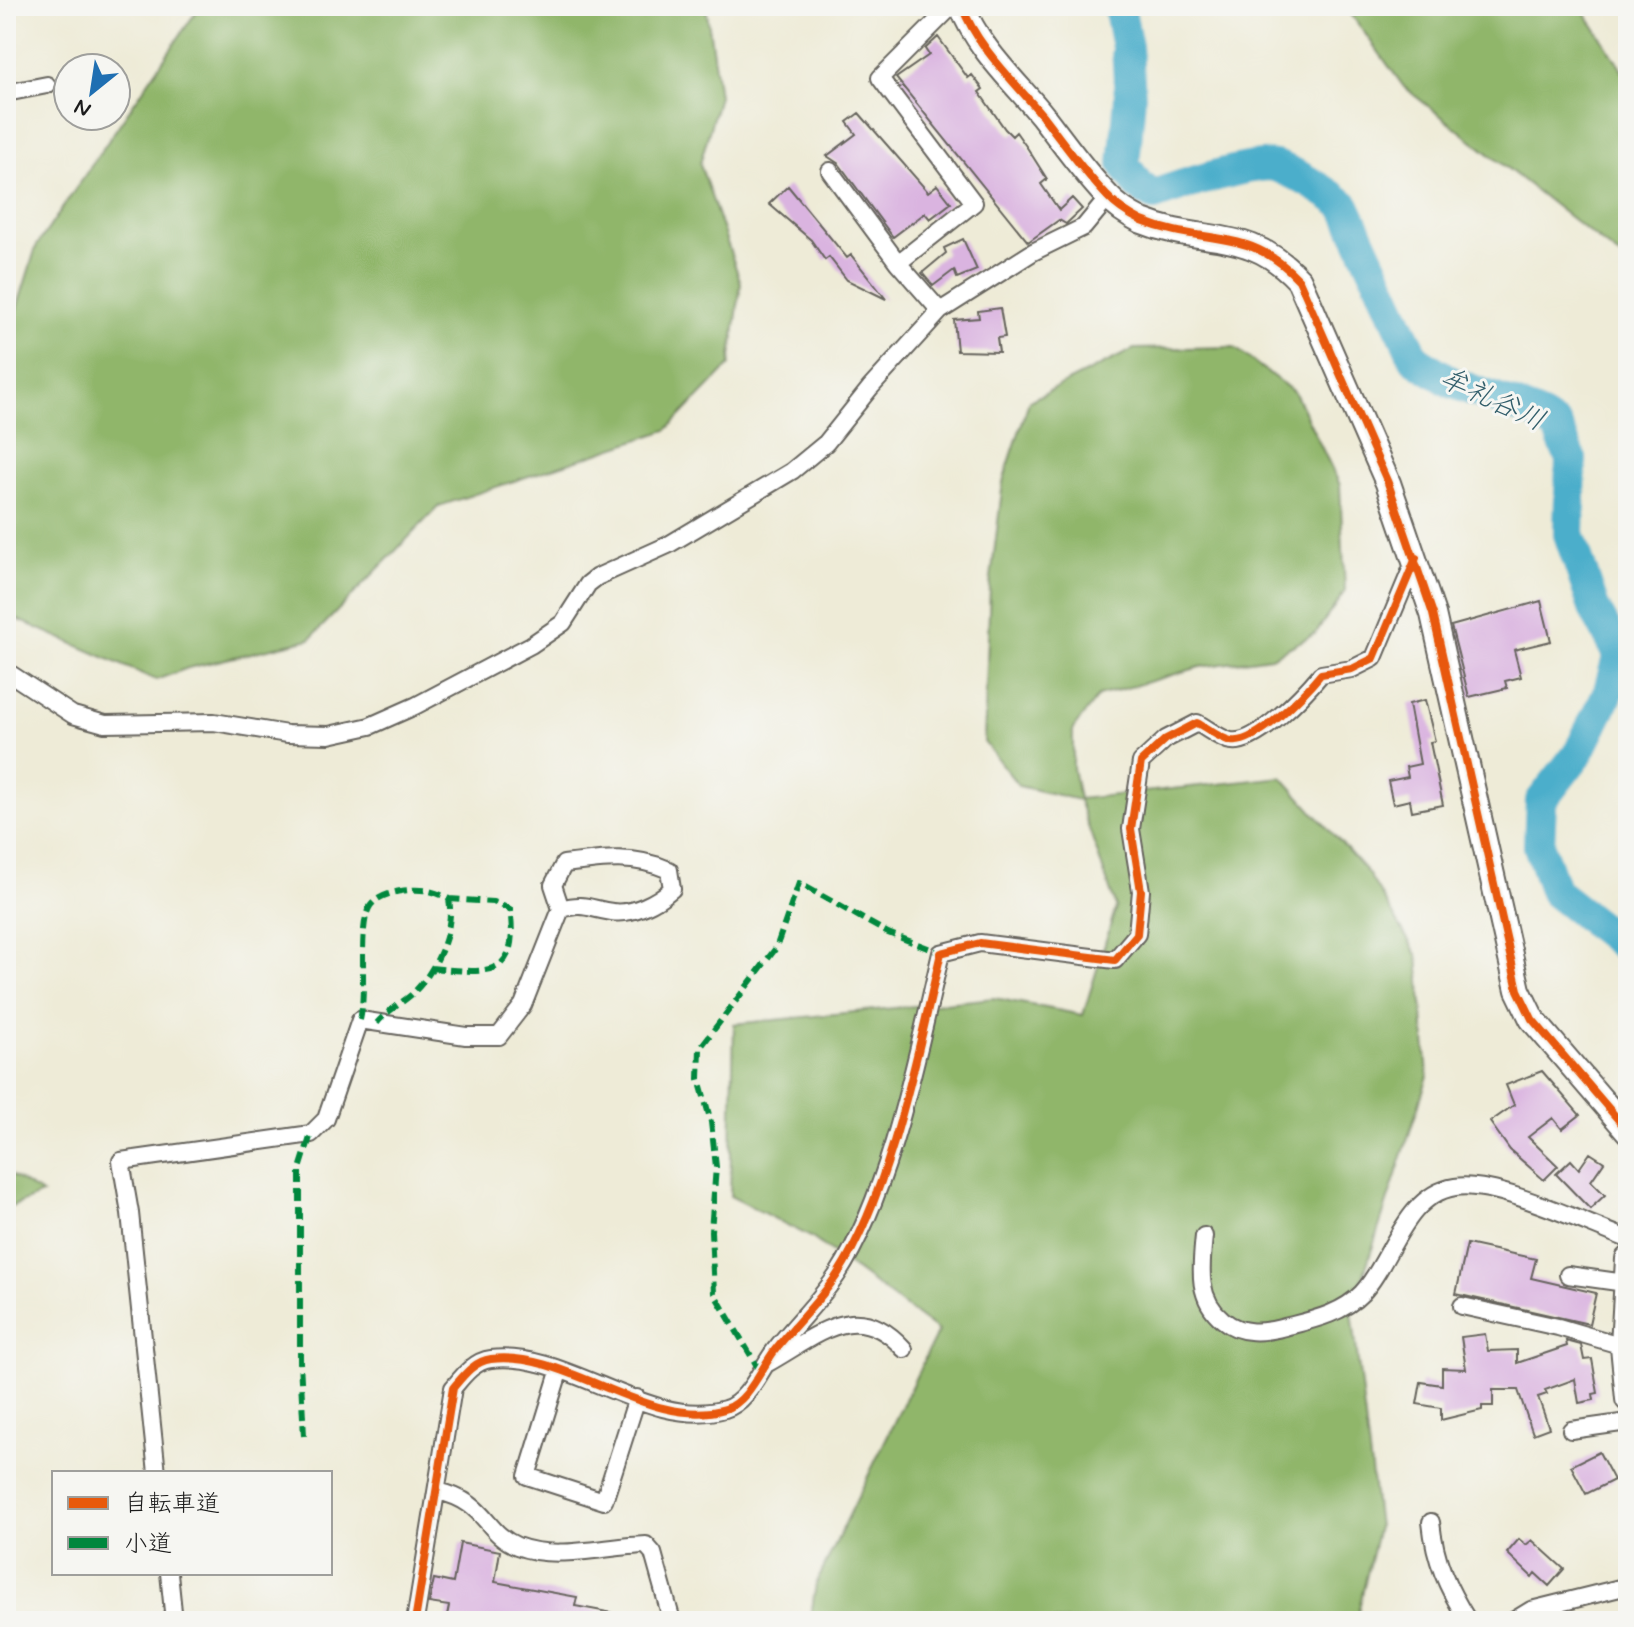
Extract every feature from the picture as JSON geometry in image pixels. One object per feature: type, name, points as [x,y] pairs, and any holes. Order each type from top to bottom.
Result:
[{"type":"street","points":[[898,263],[974,203],[880,78],[952,6]]},
{"type":"street","points":[[962,6],[981,40],[1108,198],[1140,220],[1165,229],[1244,242],[1260,248],[1280,259],[1299,280],[1388,483],[1416,558],[1437,628],[1518,990],[1532,1019],[1628,1131]]},
{"type":"street","points":[[6,93],[47,85]]},
{"type":"street","points":[[830,171],[898,263],[940,311]]},
{"type":"street","points":[[6,671],[73,715],[105,724],[214,722],[287,734],[329,735],[370,726],[461,684],[531,645],[563,623],[588,584],[597,577],[668,545],[792,471],[826,443],[870,388],[940,311],[1033,252],[1084,227],[1108,198]]},
{"type":"street","points":[[415,1621],[453,1388],[468,1370],[488,1359],[524,1361],[637,1398],[703,1413],[728,1409],[744,1398],[764,1365],[839,1272],[877,1190],[941,953],[980,943],[1115,960],[1137,934],[1141,891],[1131,829],[1141,762],[1166,739],[1197,723],[1231,741],[1248,740],[1302,696],[1321,674],[1352,669],[1374,658],[1416,558]]},
{"type":"street","points":[[157,1471],[130,1213],[121,1161],[311,1134],[326,1119],[360,1020],[466,1036],[499,1036],[523,1005],[561,909],[553,885],[564,864],[605,858],[644,859],[669,870],[672,889],[655,903],[615,912],[583,903],[561,909]]},
{"type":"street","points":[[1204,1236],[1200,1275],[1206,1302],[1239,1331],[1267,1332],[1342,1309],[1363,1292],[1421,1205],[1437,1192],[1455,1187],[1489,1188],[1628,1239]]},
{"type":"street","points":[[1568,1275],[1626,1271],[1623,1346],[1628,1399]]},
{"type":"street","points":[[1462,1306],[1558,1327],[1623,1346]]},
{"type":"street","points":[[764,1365],[838,1324],[860,1320],[874,1323],[904,1349]]},
{"type":"street","points":[[559,1372],[527,1476],[604,1501],[637,1398]]},
{"type":"street","points":[[1571,1430],[1628,1422]]},
{"type":"street","points":[[437,1491],[459,1496],[475,1505],[504,1538],[518,1546],[562,1551],[646,1545],[653,1553],[672,1621]]},
{"type":"street","points":[[1431,1522],[1435,1554],[1444,1583],[1468,1621]]},
{"type":"street","points":[[169,1575],[174,1621]]},
{"type":"street","points":[[1513,1621],[1531,1610],[1628,1586]]},
{"type":"green space","points":[[200,6],[706,6],[719,96],[700,164],[741,283],[730,365],[667,430],[439,506],[310,639],[188,668],[156,680],[12,617],[6,611],[6,344],[36,247],[114,132],[132,132],[132,106]]},
{"type":"green space","points":[[1345,6],[1581,6],[1628,79],[1628,263],[1404,87]]},
{"type":"green space","points":[[1234,347],[1295,393],[1340,485],[1345,591],[1315,634],[1271,657],[1200,667],[1098,696],[1073,729],[1073,768],[1079,799],[1282,777],[1368,873],[1418,956],[1428,1076],[1352,1311],[1378,1527],[1356,1621],[810,1621],[816,1584],[938,1331],[811,1237],[730,1196],[734,1024],[994,998],[1083,1015],[1116,907],[1079,800],[1019,786],[984,742],[990,586],[1003,482],[1029,401],[1134,349]]},
{"type":"green space","points":[[6,1172],[42,1194],[6,1209]]},
{"type":"building","points":[[938,37],[968,78],[972,75],[983,89],[979,92],[1005,129],[1012,136],[1016,132],[1028,149],[1047,179],[1041,184],[1059,210],[1072,198],[1082,209],[1066,224],[1059,220],[1028,242],[896,78],[929,55],[925,49]]},
{"type":"building","points":[[859,113],[928,192],[937,185],[951,203],[930,219],[925,213],[893,237],[839,164],[827,156],[856,134],[847,122]]},
{"type":"building","points":[[788,186],[847,258],[851,255],[886,299],[847,280],[829,257],[825,260],[811,240],[769,204]]},
{"type":"building","points":[[963,239],[977,270],[957,278],[954,270],[933,286],[922,273],[946,253],[944,248]]},
{"type":"building","points":[[1000,308],[1005,337],[997,338],[999,352],[957,351],[954,320],[979,318],[978,311]]},
{"type":"building","points":[[1541,601],[1551,641],[1514,650],[1521,677],[1505,681],[1507,688],[1469,697],[1451,626]]},
{"type":"building","points":[[1425,700],[1435,741],[1430,742],[1443,805],[1412,811],[1410,800],[1393,804],[1388,781],[1408,777],[1406,767],[1420,764],[1409,704]]},
{"type":"building","points":[[1542,1071],[1580,1115],[1562,1129],[1553,1118],[1528,1137],[1558,1166],[1544,1180],[1510,1150],[1490,1122],[1514,1105],[1506,1085]]},
{"type":"building","points":[[1590,1153],[1604,1162],[1591,1181],[1605,1195],[1590,1209],[1556,1174],[1571,1160],[1579,1169]]},
{"type":"building","points":[[1467,1244],[1536,1259],[1531,1278],[1596,1293],[1589,1324],[1456,1294]]},
{"type":"building","points":[[1485,1334],[1488,1351],[1517,1350],[1517,1363],[1567,1346],[1566,1341],[1581,1345],[1584,1360],[1592,1359],[1598,1393],[1593,1394],[1594,1400],[1579,1403],[1575,1379],[1545,1390],[1547,1394],[1538,1397],[1549,1428],[1533,1434],[1518,1390],[1493,1390],[1493,1406],[1482,1406],[1482,1410],[1441,1420],[1441,1408],[1417,1404],[1421,1382],[1442,1385],[1442,1368],[1466,1369],[1461,1337]]},
{"type":"building","points":[[1599,1452],[1614,1480],[1586,1494],[1571,1466]]},
{"type":"building","points":[[1519,1539],[1526,1545],[1532,1540],[1564,1569],[1549,1586],[1535,1573],[1532,1577],[1507,1553]]},
{"type":"building","points":[[460,1543],[500,1551],[495,1582],[577,1597],[575,1606],[613,1613],[612,1621],[446,1621],[449,1606],[429,1603],[434,1579],[453,1583]]},
{"type":"waterway","name":"牟礼谷川","points":[[1119,6],[1127,47],[1130,97],[1124,164],[1139,186],[1154,195],[1215,176],[1265,165],[1283,169],[1312,183],[1345,206],[1415,359],[1451,382],[1533,413],[1557,427],[1571,459],[1569,534],[1594,608],[1619,654],[1609,691],[1579,752],[1541,801],[1539,846],[1555,892],[1628,949]]},
{"type":"marked path","points":[[760,1371],[714,1293],[711,1231],[716,1167],[711,1122],[699,1079],[700,1048],[776,948],[799,883],[888,933],[941,953]]},
{"type":"marked path","points":[[360,1020],[364,930],[369,908],[379,898],[408,890],[432,892],[449,899],[446,938],[435,963],[420,986],[377,1023]]},
{"type":"marked path","points":[[431,968],[483,970],[495,967],[504,960],[510,949],[510,909],[493,902],[449,899]]},
{"type":"marked path","points":[[304,1436],[300,1362],[300,1169],[311,1134]]},
{"type":"cycle path","points":[[962,6],[986,49],[1090,177],[1115,203],[1142,221],[1185,233],[1224,239],[1262,251],[1299,280],[1388,483],[1433,614],[1518,990],[1532,1019],[1628,1131]]},
{"type":"cycle path","points":[[415,1621],[453,1388],[465,1374],[485,1360],[520,1359],[549,1366],[667,1409],[696,1413],[725,1409],[741,1400],[775,1350],[830,1285],[856,1241],[873,1203],[901,1119],[941,953],[980,943],[1115,960],[1137,934],[1141,891],[1131,829],[1141,762],[1166,739],[1197,723],[1231,741],[1254,735],[1280,716],[1321,674],[1352,669],[1374,658],[1416,558]]}]
